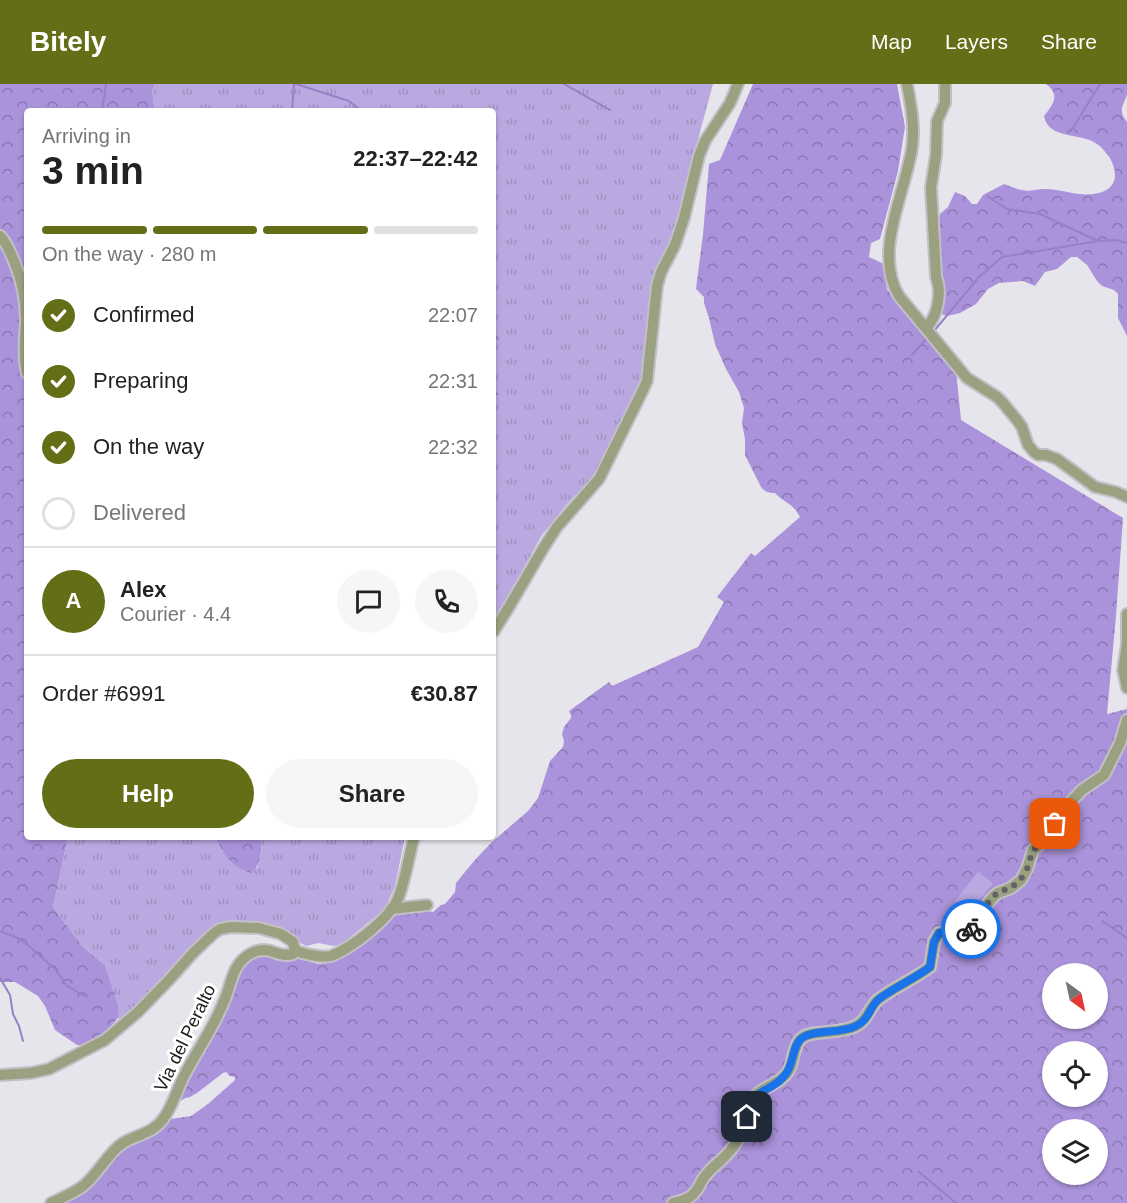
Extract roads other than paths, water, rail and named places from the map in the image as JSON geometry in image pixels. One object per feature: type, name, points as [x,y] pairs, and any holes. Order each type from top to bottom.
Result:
[{"type":"street","points":[[496,628],[557,527],[598,479],[647,381],[657,286],[661,272],[675,245],[681,227],[702,148],[730,103],[738,84]]},
{"type":"street","points":[[907,84],[914,134],[912,151],[892,227],[890,271],[893,286],[967,378],[997,397],[1007,407],[1022,427],[1028,445],[1034,452],[1057,459],[1095,487],[1127,497]]},
{"type":"street","points":[[926,328],[931,324],[939,301],[931,187],[935,170],[937,121],[945,103],[945,84]]},
{"type":"street","points":[[0,236],[20,275],[24,299]]},
{"type":"street","points":[[24,327],[21,337],[24,355]]},
{"type":"street","points":[[1127,614],[1124,670],[1127,688]]},
{"type":"street","points":[[673,1203],[694,1194],[705,1175],[728,1156],[755,1097],[788,1073],[796,1046],[803,1037],[848,1030],[862,1023],[876,1001],[930,967],[934,942],[939,933],[968,932],[981,921],[988,903],[998,892],[1011,888],[1021,879],[1027,869],[1030,855],[1049,837],[1062,811],[1082,790],[1104,775],[1120,743],[1127,720]]},
{"type":"street","points":[[295,950],[302,954],[328,957],[347,948],[378,924],[399,897],[413,840]]},
{"type":"street","points":[[391,909],[427,905]]},
{"type":"street","name":"Via del Peralto","points":[[0,1075],[49,1069],[105,1040],[138,1012],[193,953],[220,929],[260,928],[281,934],[293,942],[295,950],[293,954],[287,956],[261,950],[241,960],[233,971],[225,999],[213,1025],[185,1074],[163,1120],[148,1132],[120,1145],[83,1186],[51,1203]]},
{"type":"waterway","points":[[102,108],[106,84]]},
{"type":"waterway","points":[[292,108],[294,84]]},
{"type":"waterway","points":[[296,84],[349,101],[357,108]]},
{"type":"waterway","points":[[564,84],[610,110]]},
{"type":"waterway","points":[[1071,131],[1100,84]]},
{"type":"waterway","points":[[987,196],[1007,209],[1040,214],[1098,241]]},
{"type":"waterway","points":[[934,331],[979,277],[1002,257],[1098,241],[1116,240],[1127,243]]},
{"type":"waterway","points":[[912,355],[928,337]]},
{"type":"waterway","points":[[1102,921],[1127,938]]},
{"type":"waterway","points":[[0,931],[18,938],[30,947],[56,970],[66,985],[84,996]]},
{"type":"waterway","points":[[0,978],[10,995],[13,1014],[23,1041]]},
{"type":"waterway","points":[[919,1172],[956,1203]]}]
